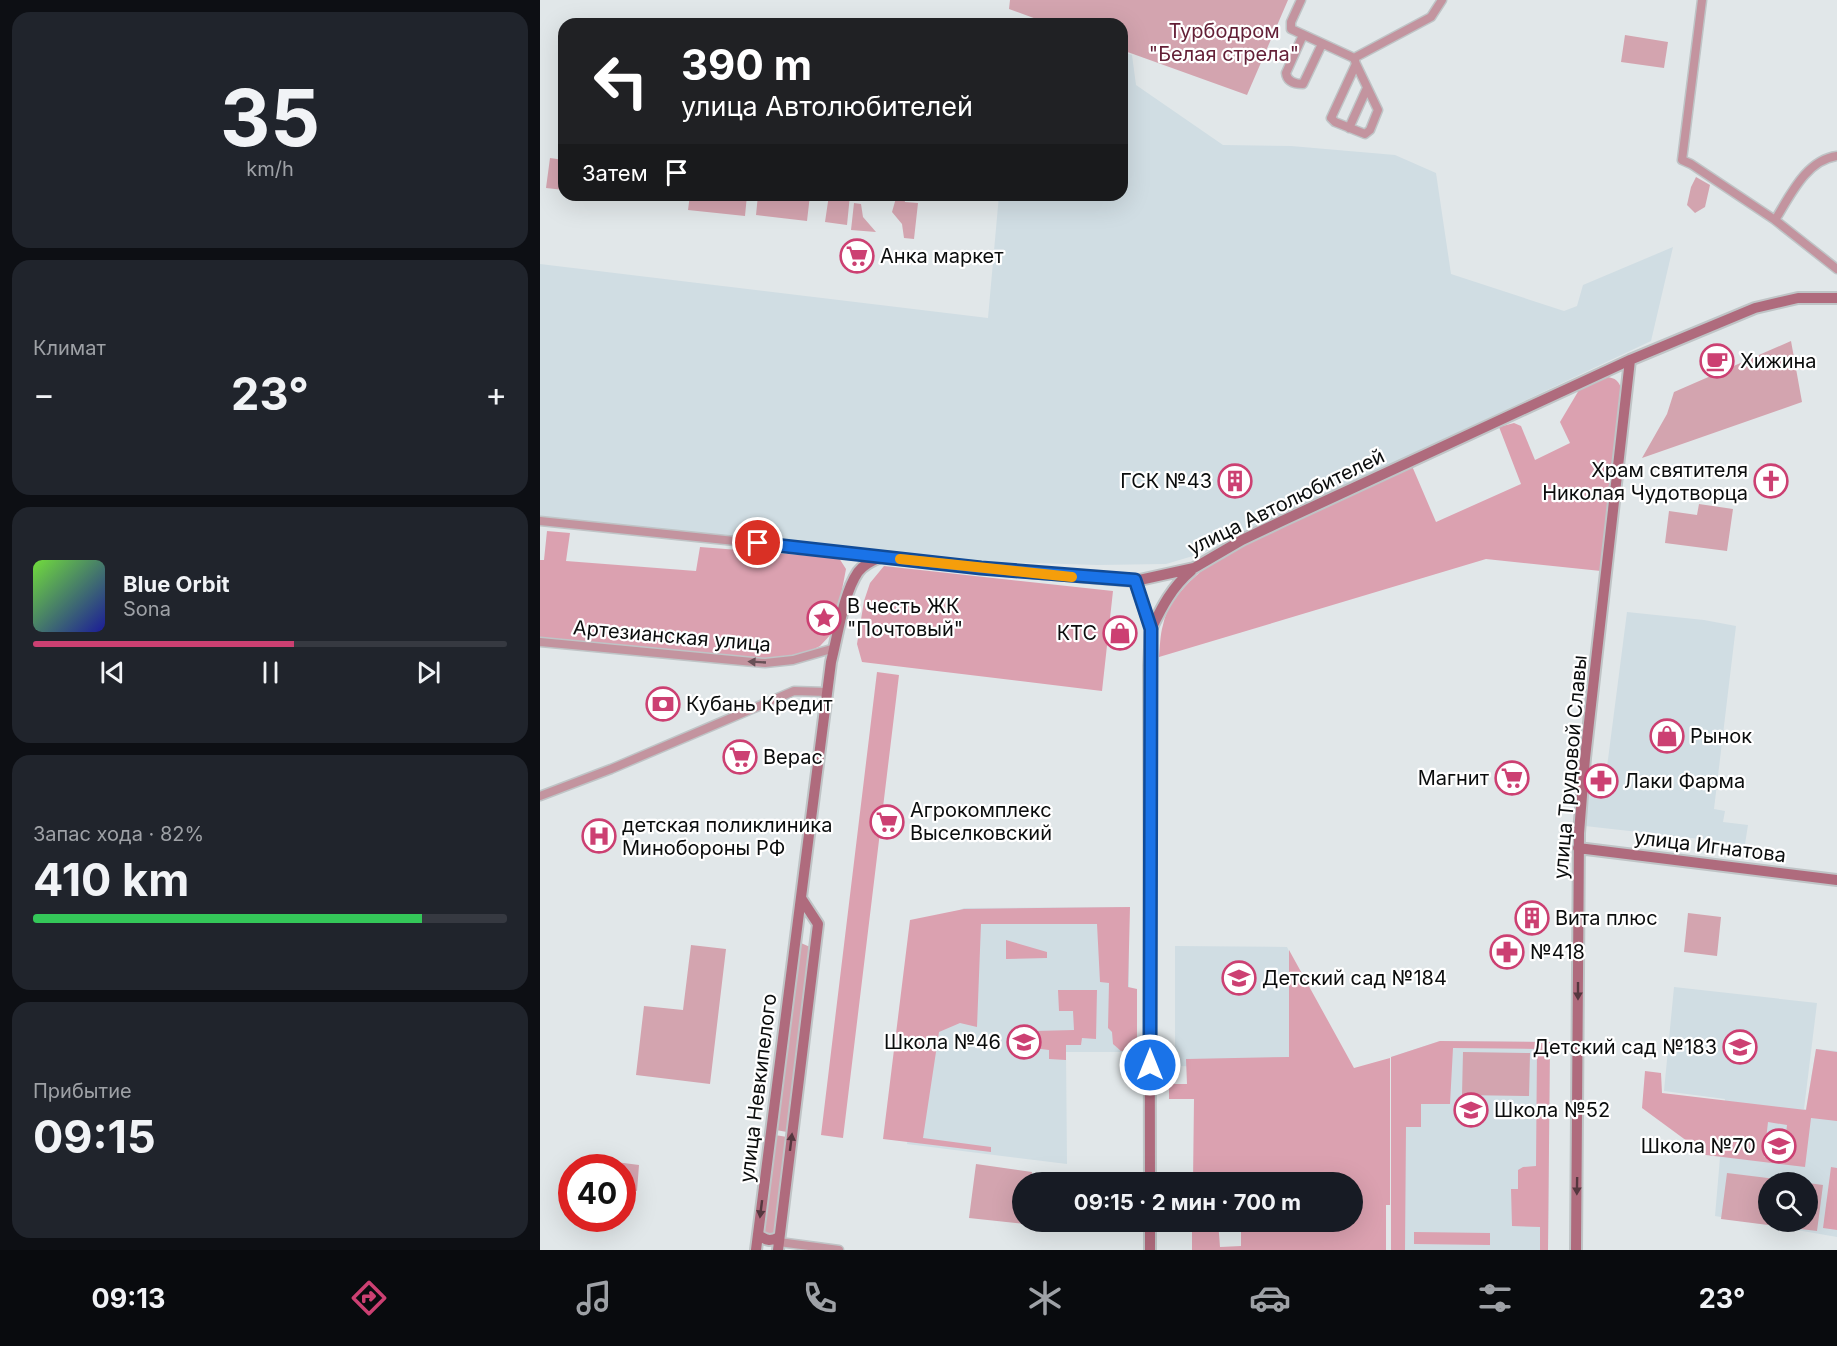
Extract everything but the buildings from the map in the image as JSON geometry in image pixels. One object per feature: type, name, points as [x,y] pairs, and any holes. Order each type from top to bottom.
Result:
[{"type":"street","points":[[1301,0],[1290,26],[1291,30],[1355,61],[1378,110],[1370,130],[1365,134],[1335,122],[1331,118],[1355,61],[1431,17],[1442,0]]},
{"type":"street","points":[[1702,0],[1682,160],[1775,220],[1837,268]]},
{"type":"street","points":[[1303,35],[1286,73],[1289,80],[1296,84],[1303,84],[1307,78],[1322,44]]},
{"type":"street","points":[[1349,128],[1367,88]]},
{"type":"street","points":[[1775,220],[1808,171],[1817,163],[1837,156]]},
{"type":"street","name":"улица Автолюбителей","points":[[540,521],[992,569],[1135,580],[1194,568],[1282,520],[1630,360],[1755,308],[1798,298],[1837,298]]},
{"type":"street","name":"улица Трудовой Славы","points":[[1576,1250],[1578,849],[1585,758],[1630,360]]},
{"type":"street","name":"улица Невкипелого","points":[[756,1250],[827,692],[846,601],[859,571],[869,562],[881,556]]},
{"type":"street","points":[[1151,629],[1168,597],[1180,580],[1194,568]]},
{"type":"street","points":[[1135,580],[1151,629],[1150,1172]]},
{"type":"street","name":"Артезианская улица","points":[[540,642],[765,663],[794,660],[835,648]]},
{"type":"street","points":[[540,796],[611,769],[794,692],[827,692]]},
{"type":"street","name":"улица Игнатова","points":[[1578,849],[1837,880]]},
{"type":"street","name":"улица Невкипелого","points":[[756,1250],[764,1246],[778,1245],[818,924],[801,898]]},
{"type":"street","points":[[795,946],[801,940],[809,941],[815,948]]},
{"type":"street","points":[[1150,1232],[1150,1250]]},
{"type":"street","points":[[758,1235],[778,1245],[839,1250]]},
{"type":"shaded area","points":[[1128,54],[1132,55],[1136,85],[1223,145],[1291,146],[1395,155],[1436,173],[1451,274],[1564,311],[1577,306],[1583,285],[1673,247],[1651,341],[1203,553],[1166,564],[1097,565],[973,561],[540,517],[540,264],[988,318],[998,201],[1128,201]]},
{"type":"shaded area","points":[[1608,377],[1615,379],[1623,395],[1601,571],[1486,559],[1159,657],[1163,625],[1174,600],[1207,567],[1243,543],[1412,466],[1436,522],[1521,484],[1499,427],[1514,423],[1521,426],[1535,460],[1570,443],[1560,422],[1579,390]]},
{"type":"shaded area","points":[[547,531],[570,533],[566,561],[696,571],[700,547],[839,558],[846,569],[834,631],[820,646],[793,660],[751,662],[540,638],[540,560],[544,560]]},
{"type":"shaded area","points":[[884,566],[1113,591],[1102,691],[862,662],[857,644],[864,601],[870,583]]},
{"type":"shaded area","name":"Рынок","points":[[1627,612],[1704,620],[1736,626],[1714,809],[1725,811],[1723,822],[1748,825],[1745,844],[1585,826],[1593,766],[1607,767]]},
{"type":"shaded area","points":[[877,672],[899,675],[843,1138],[821,1135]]},
{"type":"shaded area","name":"Школа №46","points":[[1121,907],[1121,915],[1129,915],[1129,1052],[1066,1052],[1067,1164],[907,1144],[934,923],[964,908]]},
{"type":"shaded area","points":[[1130,907],[1128,987],[1137,989],[1137,1051],[1121,1051],[1113,1044],[1112,1032],[1108,1028],[1109,983],[1100,982],[1097,924],[981,924],[977,1027],[960,1023],[939,1032],[923,1138],[991,1147],[991,1152],[883,1139],[910,920],[964,909]]},
{"type":"shaded area","points":[[1006,940],[1047,952],[1047,958],[1006,959]]},
{"type":"shaded area","name":"Детский сад №184","points":[[1175,946],[1287,947],[1318,1010],[1318,1069],[1175,1066]]},
{"type":"shaded area","points":[[1289,950],[1354,1068],[1390,1058],[1390,1205],[1386,1205],[1386,1250],[1192,1250],[1192,1232],[1219,1232],[1220,1247],[1241,1246],[1241,1232],[1363,1232],[1363,1172],[1193,1172],[1194,1099],[1169,1099],[1169,1084],[1187,1084],[1186,1059],[1289,1057]]},
{"type":"shaded area","points":[[1674,987],[1817,1003],[1804,1109],[1806,1109],[1816,1049],[1837,1051],[1837,1237],[1808,1232],[1818,1232],[1818,1172],[1758,1172],[1758,1223],[1715,1216],[1725,1099],[1664,1091]]},
{"type":"shaded area","points":[[1058,990],[1097,990],[1096,1039],[1082,1038],[1081,1045],[1066,1045],[1066,1060],[1049,1059],[1049,1050],[1033,1048],[1035,1031],[1074,1030],[1073,1011],[1059,1011]]},
{"type":"shaded area","name":"Школа №52","points":[[1440,1041],[1550,1042],[1548,1250],[1391,1250],[1391,1057]]},
{"type":"shaded area","points":[[1440,1041],[1550,1042],[1548,1250],[1540,1250],[1540,1227],[1512,1226],[1511,1189],[1518,1189],[1518,1170],[1523,1167],[1536,1166],[1537,1049],[1453,1048],[1450,1104],[1421,1104],[1421,1127],[1406,1127],[1405,1250],[1391,1250],[1391,1057]]},
{"type":"shaded area","points":[[1816,1049],[1837,1052],[1837,1121],[1811,1118],[1805,1167],[1706,1155],[1642,1108],[1645,1071],[1661,1073],[1662,1093],[1806,1110]],"holes":[[[1768,1122],[1787,1125],[1783,1159],[1764,1157]]]},
{"type":"shaded area","points":[[1831,1167],[1837,1168],[1837,1230],[1823,1228]]},
{"type":"shaded area","points":[[1414,1232],[1490,1233],[1490,1245],[1414,1244]]},
{"type":"green space","name":"Турбодром \"Белая стрела\"","points":[[1010,0],[1288,0],[1247,95],[1128,52],[1128,18],[1034,18],[1009,9]]},
{"type":"green space","points":[[1625,35],[1668,42],[1664,68],[1621,62]]},
{"type":"green space","points":[[550,158],[558,159],[558,189],[546,188]]},
{"type":"green space","points":[[1696,177],[1710,185],[1705,207],[1695,213],[1687,205]]},
{"type":"green space","points":[[689,201],[746,201],[745,216],[688,210]]},
{"type":"green space","points":[[757,201],[809,201],[807,221],[756,215]]},
{"type":"green space","points":[[828,201],[849,201],[847,225],[825,222]]},
{"type":"green space","points":[[895,201],[918,203],[914,239],[904,238],[902,224],[892,212]]},
{"type":"green space","points":[[854,203],[861,204],[863,217],[876,232],[851,230]]},
{"type":"green space","points":[[1791,341],[1802,402],[1642,458],[1667,414],[1674,392]]},
{"type":"green space","points":[[1699,504],[1733,509],[1727,551],[1665,543],[1669,511],[1697,515]]},
{"type":"green space","points":[[1688,913],[1721,917],[1717,956],[1684,952]]},
{"type":"green space","points":[[801,943],[810,947],[787,1132],[776,1130],[798,945]]},
{"type":"green space","points":[[691,945],[726,949],[710,1084],[636,1075],[644,1006],[683,1010]]},
{"type":"green space","points":[[1463,1052],[1530,1053],[1529,1096],[1462,1095]]},
{"type":"green space","points":[[775,1135],[787,1137],[775,1236],[764,1234]]},
{"type":"green space","points":[[976,1164],[1032,1172],[1012,1172],[1012,1223],[969,1218]]},
{"type":"green space","points":[[636,1165],[639,1165],[636,1191]]},
{"type":"green space","points":[[1727,1173],[1758,1177],[1758,1224],[1721,1219]]},
{"type":"green space","points":[[1818,1184],[1823,1185],[1818,1223]]},
{"type":"slow traffic","points":[[900,559],[1072,577]]},
{"type":"place","name":"Анка маркет","points":[[857,256]]},
{"type":"place","name":"Хижина","points":[[1717,361]]},
{"type":"place","name":"ГСК №43","points":[[1235,481]]},
{"type":"place","name":"Храм святителя Николая Чудотворца","points":[[1771,481]]},
{"type":"place","name":"В честь ЖК \"Почтовый\"","points":[[824,618]]},
{"type":"place","name":"КТС","points":[[1120,633]]},
{"type":"place","name":"Кубань Кредит","points":[[663,704]]},
{"type":"place","name":"Рынок","points":[[1667,736]]},
{"type":"place","name":"Верас","points":[[740,757]]},
{"type":"place","name":"Магнит","points":[[1512,778]]},
{"type":"place","name":"Лаки Фарма","points":[[1601,781]]},
{"type":"place","name":"Агрокомплекс Выселковский","points":[[887,822]]},
{"type":"place","name":"детская поликлиника Минобороны РФ","points":[[599,836]]},
{"type":"place","name":"Вита плюс","points":[[1532,918]]},
{"type":"place","name":"№418","points":[[1507,952]]},
{"type":"place","name":"Детский сад №184","points":[[1239,978]]},
{"type":"place","name":"Школа №46","points":[[1024,1042]]},
{"type":"place","name":"Детский сад №183","points":[[1740,1047]]},
{"type":"place","name":"Школа №52","points":[[1471,1110]]},
{"type":"place","name":"Школа №70","points":[[1779,1146]]},
{"type":"route","points":[[758,543],[981,568],[1135,580],[1151,629],[1149,666],[1150,1065]]}]
